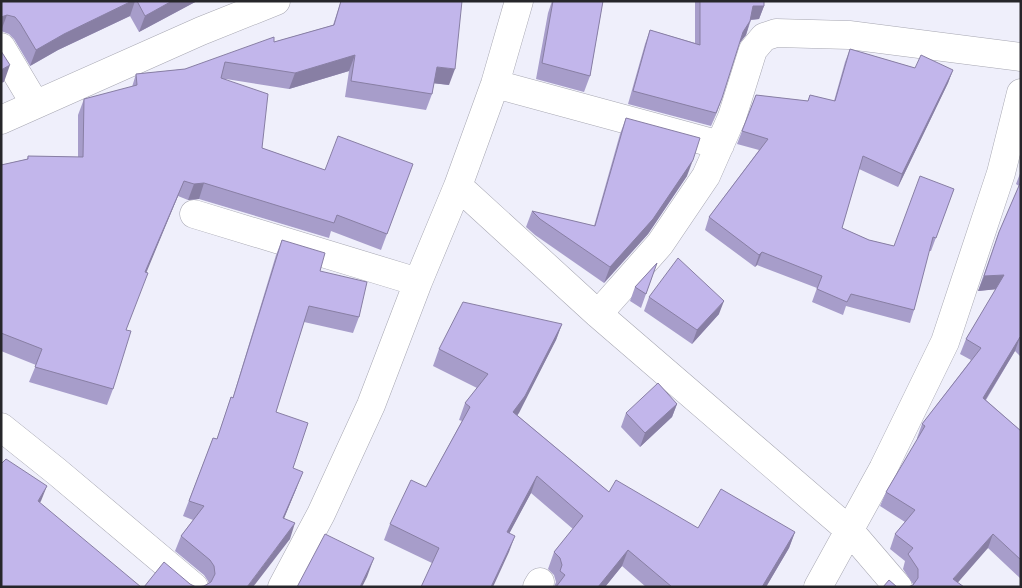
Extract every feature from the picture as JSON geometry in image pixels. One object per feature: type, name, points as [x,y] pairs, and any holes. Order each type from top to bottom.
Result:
[{"type":"street","points":[[1,120],[200,31],[276,1]]},
{"type":"street","points":[[282,587],[321,514],[371,405],[418,282],[458,186],[495,84],[519,1]]},
{"type":"street","points":[[598,314],[660,244],[706,176],[732,117],[753,50],[764,37],[776,33],[849,35],[1021,57]]},
{"type":"street","points":[[1,47],[35,104]]},
{"type":"street","points":[[495,84],[720,144]]},
{"type":"street","points":[[818,587],[883,469],[944,342],[1001,173],[1021,93]]},
{"type":"street","points":[[458,186],[598,314],[850,531],[898,587]]},
{"type":"street","points":[[194,214],[418,282]]},
{"type":"street","points":[[1,427],[56,470],[194,587]]},
{"type":"building","points":[[1,1],[132,1],[64,34],[36,50],[15,17],[7,15],[1,17]]},
{"type":"building","points":[[137,1],[172,1],[145,16]]},
{"type":"building","points":[[341,1],[462,1],[455,69],[437,67],[432,94],[351,81],[355,55],[295,73],[225,62],[221,78],[268,94],[262,148],[325,170],[338,136],[413,164],[387,234],[337,215],[334,223],[204,183],[194,184],[184,181],[145,272],[148,273],[126,330],[131,331],[113,389],[35,367],[42,349],[1,333],[1,165],[28,159],[28,156],[83,157],[84,99],[137,85],[136,74],[185,69],[274,37],[274,42],[334,25]]},
{"type":"building","points":[[553,1],[603,1],[590,76],[542,63]]},
{"type":"building","points":[[700,1],[764,1],[764,6],[753,6],[750,21],[743,32],[716,113],[633,91],[650,30],[700,45]]},
{"type":"building","points":[[850,49],[915,68],[921,55],[953,70],[902,174],[863,156],[842,228],[869,240],[894,246],[920,176],[954,189],[936,238],[933,237],[914,310],[851,294],[847,302],[817,289],[822,276],[762,252],[759,255],[709,217],[768,139],[742,131],[756,95],[808,101],[810,95],[835,101]]},
{"type":"building","points":[[1,51],[10,65],[1,70]]},
{"type":"building","points":[[626,118],[700,138],[693,160],[653,219],[610,267],[540,219],[532,211],[595,226]]},
{"type":"building","points":[[1021,181],[1021,337],[983,398],[1021,431],[1021,560],[993,534],[953,579],[964,587],[908,587],[913,585],[918,578],[918,569],[908,554],[913,548],[895,534],[915,510],[886,492],[925,426],[922,424],[981,348],[966,339],[1004,275],[984,276],[999,232]]},
{"type":"building","points":[[282,240],[325,253],[320,271],[367,282],[359,317],[309,306],[276,412],[308,423],[293,468],[303,472],[283,518],[295,523],[247,587],[198,587],[211,582],[215,574],[214,566],[210,560],[181,536],[204,506],[189,501],[213,438],[217,439],[231,397],[233,398]]},
{"type":"building","points":[[678,258],[724,301],[697,330],[649,297]]},
{"type":"building","points":[[657,263],[646,294],[635,287]]},
{"type":"building","points":[[463,302],[562,324],[525,396],[513,412],[609,492],[616,480],[698,528],[721,489],[795,532],[762,587],[672,587],[628,550],[598,587],[556,587],[565,575],[560,571],[562,565],[560,558],[554,552],[583,516],[537,476],[507,532],[515,536],[491,587],[421,587],[439,548],[390,524],[411,480],[426,487],[470,407],[465,403],[488,374],[439,349]]},
{"type":"building","points":[[658,383],[677,404],[645,433],[626,413]]},
{"type":"building","points":[[6,459],[47,486],[38,501],[141,587],[1,587],[1,464]]},
{"type":"building","points":[[325,534],[374,558],[360,587],[297,587]]},
{"type":"building","points":[[164,562],[190,584],[196,587],[144,587]]},
{"type":"building","points":[[889,580],[897,587],[883,587]]}]
